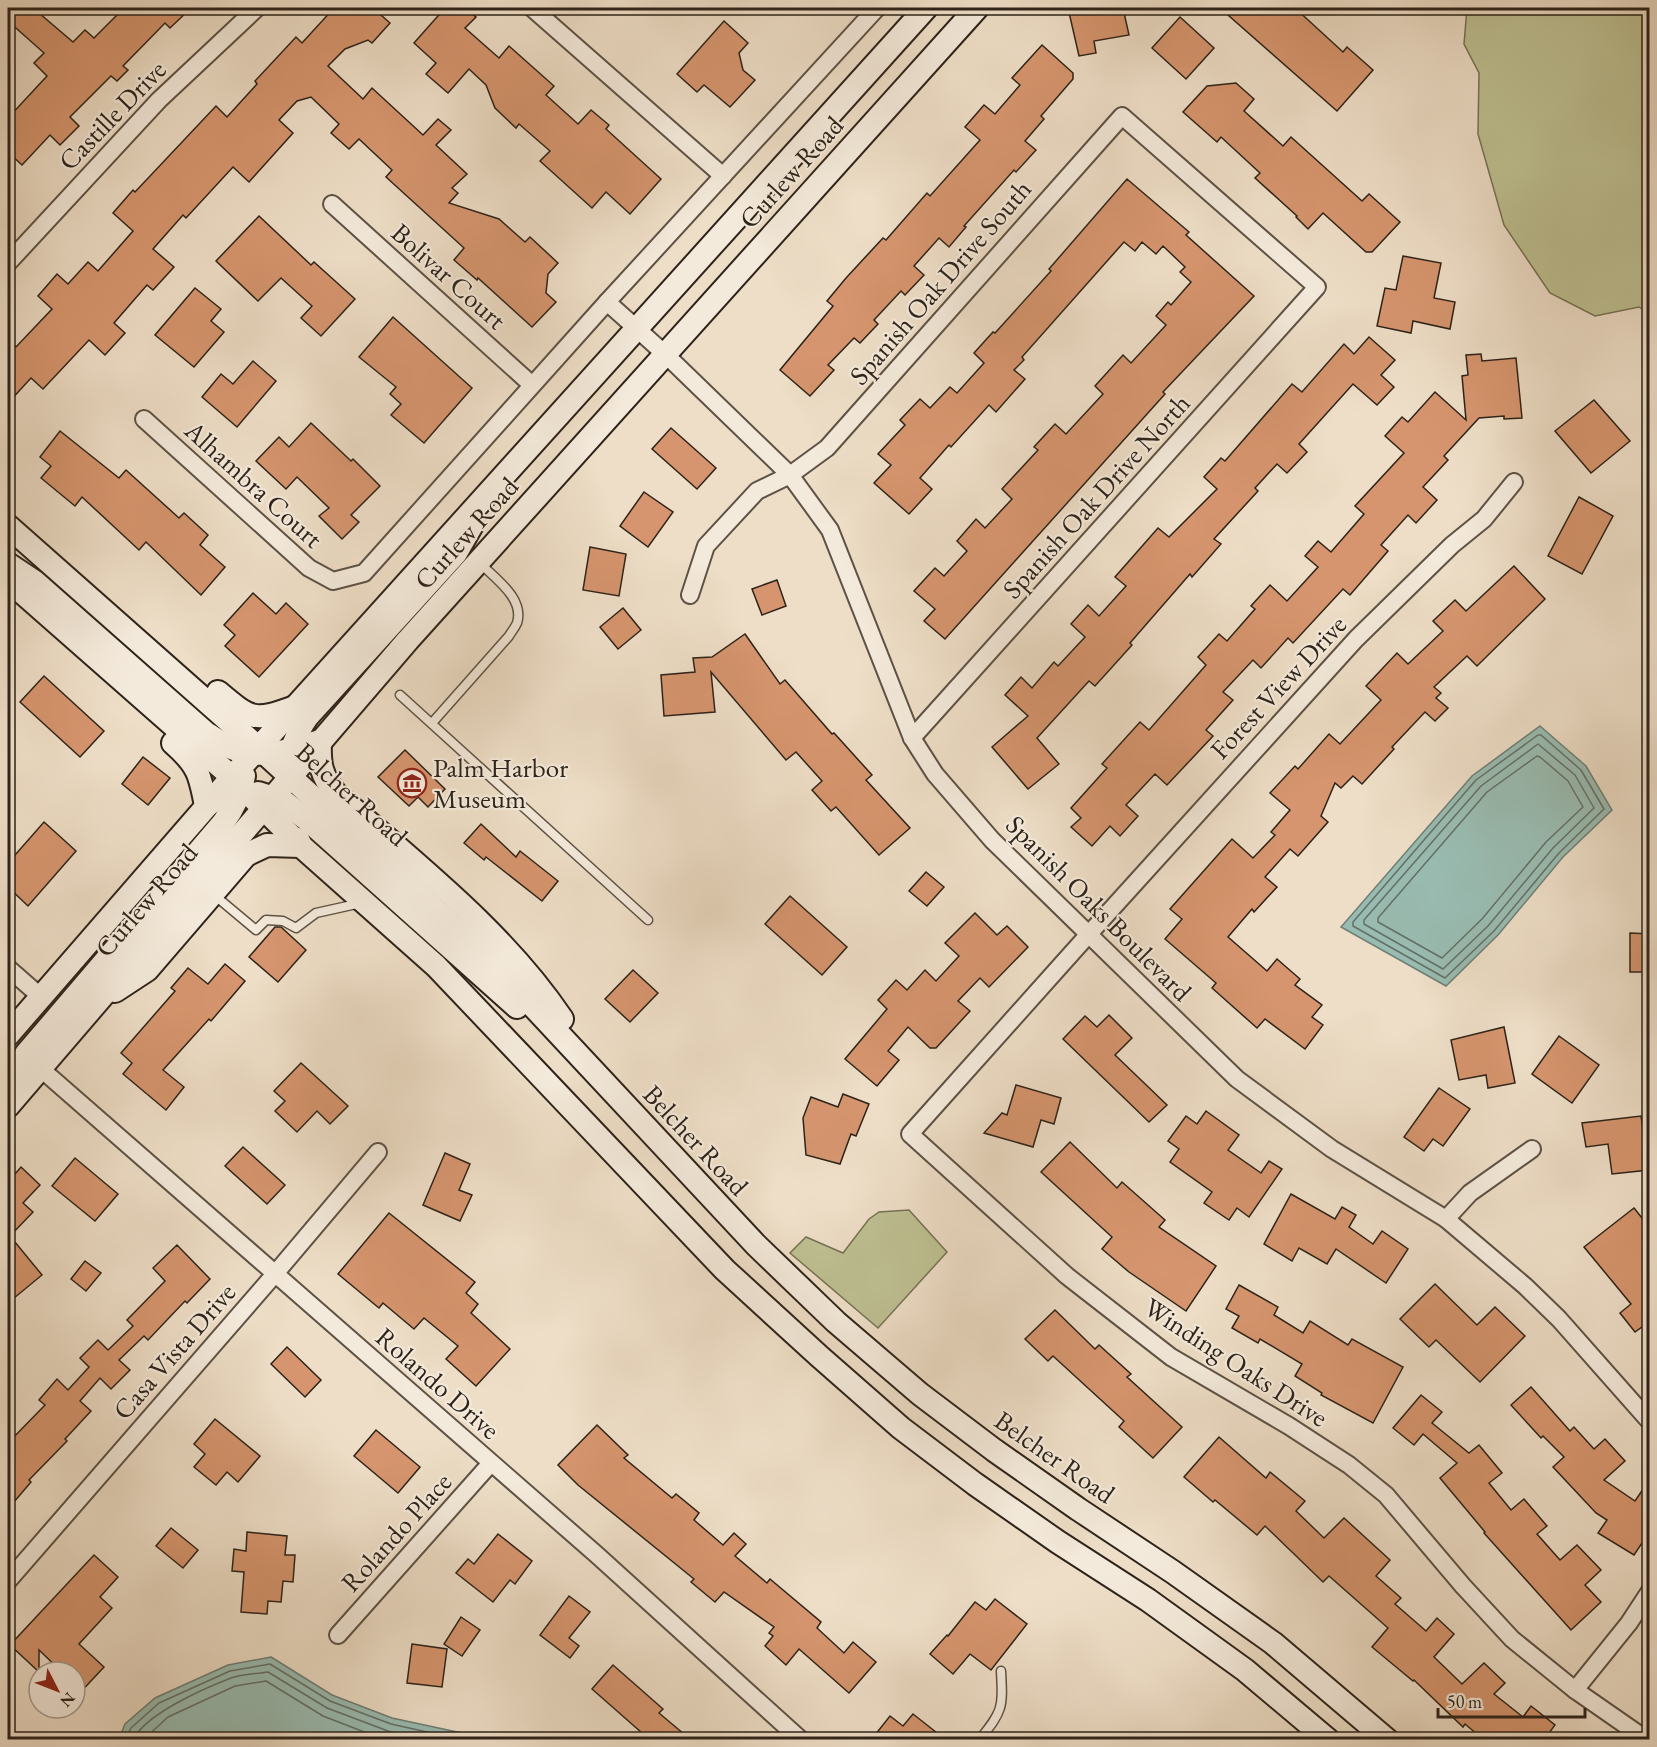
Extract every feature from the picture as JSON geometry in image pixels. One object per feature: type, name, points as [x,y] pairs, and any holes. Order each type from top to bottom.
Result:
[{"type":"main road","name":"Curlew Road","points":[[8,1106],[94,1005],[262,775],[296,706],[926,8]]},
{"type":"main road","name":"Curlew Road","points":[[8,1035],[206,806],[320,741],[478,562],[977,8]]},
{"type":"main road","points":[[8,1084],[26,1054],[216,831],[308,716],[456,553],[492,489]]},
{"type":"main road","points":[[14,532],[116,602],[239,710],[255,718],[270,716],[296,706]]},
{"type":"main road","name":"Belcher Road","points":[[14,532],[230,722],[301,846],[436,966],[725,1270],[901,1428],[975,1484],[1058,1542],[1148,1600],[1225,1656],[1328,1740]]},
{"type":"main road","points":[[8,564],[35,582],[206,733],[227,746],[262,775]]},
{"type":"main road","name":"Belcher Road","points":[[8,580],[262,775],[488,958],[756,1245],[836,1322],[920,1394],[994,1450],[1273,1643],[1387,1740]]},
{"type":"main road","points":[[8,584],[111,689],[193,762],[201,780],[206,806]]},
{"type":"main road","points":[[320,741],[319,764],[325,780],[336,794],[502,944],[550,1001],[602,1080]]},
{"type":"main road","points":[[94,1005],[147,970],[246,855],[267,845],[301,846]]},
{"type":"street","name":"Castille Drive","points":[[8,263],[159,100],[257,8]]},
{"type":"street","points":[[532,8],[723,176]]},
{"type":"street","points":[[532,385],[877,8]]},
{"type":"street","name":"Spanish Oak Drive North","points":[[912,738],[1317,287],[1122,116]]},
{"type":"street","name":"Spanish Oak Drive South","points":[[690,596],[706,546],[757,491],[790,475],[827,448],[1122,116]]},
{"type":"street","name":"Bolivar Court","points":[[332,204],[532,385]]},
{"type":"street","name":"Spanish Oaks Boulevard","points":[[607,302],[665,354],[790,475],[830,530],[912,738],[935,774],[992,840],[1237,1079],[1332,1149],[1446,1219],[1525,1286],[1559,1319],[1650,1422]]},
{"type":"street","name":"Alhambra Court","points":[[144,419],[309,568],[333,581],[363,573],[532,385]]},
{"type":"street","name":"Forest View Drive","points":[[1088,934],[1356,639],[1452,545],[1484,519],[1514,482]]},
{"type":"street","name":"Winding Oaks Drive","points":[[1088,934],[910,1134],[1067,1276],[1171,1357],[1290,1426],[1349,1465],[1386,1495],[1463,1586],[1512,1639],[1575,1690],[1647,1740]]},
{"type":"street","points":[[8,968],[40,996]]},
{"type":"street","name":"Rolando Drive","points":[[40,1068],[628,1583],[801,1740]]},
{"type":"street","points":[[1446,1219],[1470,1193],[1532,1149]]},
{"type":"street","name":"Casa Vista Drive","points":[[8,1581],[378,1152]]},
{"type":"street","name":"Rolando Place","points":[[338,1635],[491,1463]]},
{"type":"street","points":[[1575,1690],[1629,1623],[1650,1591]]},
{"type":"lane","points":[[432,723],[509,636],[517,623],[518,609],[513,596],[478,562]]},
{"type":"lane","points":[[400,695],[648,920]]},
{"type":"lane","points":[[213,893],[256,930],[266,920],[283,921],[296,928],[316,912],[364,902]]},
{"type":"lane","points":[[979,1740],[1000,1710],[1001,1671]]},
{"type":"green space","points":[[1467,8],[1649,8],[1649,314],[1639,307],[1595,316],[1550,293],[1504,225],[1478,134],[1479,73],[1464,44]]},
{"type":"green space","points":[[909,1210],[947,1252],[878,1328],[790,1253],[806,1237],[843,1253],[869,1219],[879,1212]]},
{"type":"water","points":[[1540,726],[1586,766],[1612,810],[1563,857],[1498,935],[1446,986],[1341,927],[1472,776]]},
{"type":"water","points":[[271,1657],[332,1695],[392,1718],[471,1735],[478,1739],[119,1739],[125,1724],[155,1698],[228,1665]]},
{"type":"building","points":[[8,8],[33,8],[73,42],[85,30],[94,38],[124,8],[191,8],[170,28],[165,23],[123,66],[128,70],[117,81],[111,76],[70,117],[79,126],[60,145],[50,135],[22,165],[8,152],[8,118],[47,76],[34,63],[44,53],[8,21]]},
{"type":"building","points":[[334,8],[373,8],[390,23],[372,43],[368,40],[345,49],[328,66],[363,99],[372,88],[423,135],[438,119],[451,130],[436,145],[467,174],[452,188],[458,193],[449,203],[499,219],[525,242],[530,237],[558,263],[548,274],[546,293],[556,302],[532,327],[478,278],[477,280],[454,260],[464,248],[386,177],[392,170],[359,139],[349,149],[331,133],[339,124],[311,97],[297,101],[279,120],[293,133],[249,182],[233,167],[186,218],[183,215],[153,249],[174,267],[153,290],[147,285],[114,323],[125,333],[105,355],[89,340],[43,389],[31,378],[8,403],[8,338],[16,347],[52,309],[38,296],[57,274],[68,284],[88,262],[98,271],[133,231],[113,213],[133,190],[135,192],[216,106],[227,117],[257,84],[255,81],[296,37],[302,43]]},
{"type":"building","points":[[445,8],[465,8],[476,17],[465,28],[499,58],[509,46],[554,86],[546,95],[578,124],[591,110],[609,125],[606,129],[661,179],[630,214],[606,192],[592,208],[540,161],[550,151],[519,124],[516,128],[495,108],[486,85],[469,69],[448,93],[426,74],[436,63],[414,43]]},
{"type":"building","points":[[1068,8],[1123,8],[1129,35],[1094,41],[1096,53],[1079,56]]},
{"type":"building","points":[[1220,8],[1295,8],[1343,52],[1347,47],[1373,70],[1337,111]]},
{"type":"building","points":[[1180,17],[1214,48],[1186,79],[1152,48]]},
{"type":"building","points":[[724,21],[748,43],[739,53],[743,70],[755,80],[730,107],[704,85],[697,92],[677,74]]},
{"type":"building","points":[[1042,45],[1073,73],[1073,79],[1041,116],[1044,119],[1025,141],[1036,150],[1016,172],[1014,170],[964,226],[966,227],[949,247],[939,238],[914,266],[924,275],[905,295],[901,291],[874,320],[878,324],[860,343],[854,338],[828,365],[834,370],[810,396],[780,370],[833,306],[827,301],[846,278],[883,238],[886,240],[927,193],[930,196],[980,140],[965,127],[984,105],[995,114],[1020,85],[1012,78]]},
{"type":"building","points":[[1236,83],[1254,99],[1244,111],[1283,146],[1291,137],[1362,201],[1369,194],[1400,222],[1372,252],[1366,252],[1323,213],[1308,229],[1255,178],[1260,173],[1221,137],[1217,142],[1183,112],[1207,86]]},
{"type":"building","points":[[1127,179],[1189,232],[1186,235],[1254,296],[1163,392],[1165,394],[945,639],[924,621],[935,609],[914,591],[935,568],[944,576],[967,551],[957,541],[976,519],[985,528],[1012,499],[1002,489],[1038,450],[1034,447],[1055,424],[1066,434],[1103,394],[1095,386],[1123,355],[1131,363],[1166,325],[1156,316],[1168,302],[1171,305],[1191,282],[1180,272],[1185,267],[1163,246],[1156,254],[1142,242],[1135,251],[1124,242],[1022,357],[1024,360],[1014,370],[1025,379],[996,412],[989,405],[920,478],[932,489],[909,514],[874,483],[891,465],[878,454],[905,425],[900,420],[920,399],[930,408],[950,387],[957,393],[984,363],[974,353],[1051,271],[1049,269]]},
{"type":"building","points":[[259,216],[311,265],[314,262],[355,299],[321,336],[301,318],[312,306],[281,278],[258,301],[216,261]]},
{"type":"building","points":[[1403,256],[1441,263],[1434,298],[1455,302],[1450,329],[1413,321],[1411,333],[1377,326],[1385,288],[1396,290]]},
{"type":"building","points":[[195,288],[221,309],[211,321],[224,332],[194,367],[155,335]]},
{"type":"building","points":[[393,317],[472,388],[424,443],[391,415],[401,404],[390,394],[396,387],[359,357]]},
{"type":"building","points":[[1369,337],[1395,360],[1381,375],[1394,387],[1377,405],[1353,384],[1299,444],[1307,452],[1287,473],[1277,464],[1255,488],[1258,491],[1214,539],[1221,544],[1192,577],[1190,574],[1095,686],[1089,681],[1037,738],[1059,764],[1028,789],[992,747],[1028,716],[1005,695],[1021,677],[1032,688],[1054,662],[1058,666],[1085,637],[1071,624],[1088,605],[1099,616],[1126,586],[1115,577],[1158,528],[1169,537],[1217,489],[1204,477],[1221,458],[1225,461],[1292,384],[1302,392],[1344,344],[1354,354]]},
{"type":"building","points":[[1481,354],[1482,361],[1516,358],[1522,418],[1504,419],[1504,416],[1479,418],[1444,456],[1448,460],[1423,487],[1437,500],[1416,523],[1408,515],[1381,545],[1388,551],[1350,595],[1343,589],[1293,643],[1288,638],[1261,668],[1253,660],[1223,692],[1233,700],[1206,730],[1213,736],[1167,785],[1155,774],[1126,805],[1138,816],[1120,836],[1110,826],[1092,846],[1071,827],[1081,818],[1071,808],[1107,768],[1102,764],[1140,722],[1149,730],[1206,665],[1198,657],[1219,634],[1227,641],[1255,609],[1251,606],[1270,585],[1287,601],[1318,567],[1305,556],[1318,541],[1331,552],[1364,514],[1355,506],[1404,453],[1385,436],[1402,417],[1408,422],[1435,392],[1466,420],[1462,376],[1468,375],[1466,355]]},
{"type":"building","points":[[253,361],[276,381],[237,427],[202,397],[221,374],[233,384]]},
{"type":"building","points":[[1594,400],[1630,441],[1591,473],[1555,431]]},
{"type":"building","points":[[311,423],[380,486],[351,515],[359,522],[342,539],[319,516],[329,508],[297,477],[286,489],[256,461],[279,437],[289,447]]},
{"type":"building","points":[[671,428],[716,468],[697,489],[652,449]]},
{"type":"building","points":[[60,431],[119,478],[126,470],[179,518],[184,513],[208,535],[200,545],[225,567],[201,595],[146,542],[139,550],[82,497],[75,506],[41,478],[51,466],[40,457]]},
{"type":"building","points":[[644,492],[673,512],[648,547],[620,526]]},
{"type":"building","points":[[1579,497],[1613,516],[1582,574],[1548,556]]},
{"type":"building","points":[[590,547],[626,554],[619,596],[583,590]]},
{"type":"building","points":[[1514,566],[1545,599],[1477,666],[1467,656],[1434,687],[1441,693],[1436,698],[1448,708],[1435,721],[1425,712],[1362,784],[1353,776],[1341,788],[1335,783],[1321,816],[1328,822],[1298,856],[1290,849],[1265,877],[1277,887],[1254,912],[1252,909],[1228,937],[1267,971],[1277,959],[1300,979],[1295,985],[1322,1005],[1312,1017],[1323,1025],[1305,1049],[1265,1019],[1257,1028],[1212,988],[1216,983],[1165,939],[1182,919],[1170,909],[1232,839],[1253,858],[1275,835],[1271,832],[1290,810],[1270,793],[1295,766],[1298,769],[1329,734],[1340,744],[1381,700],[1366,686],[1397,653],[1408,664],[1443,631],[1433,621],[1455,600],[1466,611]]},
{"type":"building","points":[[777,580],[786,606],[762,615],[752,589]]},
{"type":"building","points":[[253,593],[276,614],[286,603],[308,624],[259,677],[225,646],[235,635],[224,625]]},
{"type":"building","points":[[623,608],[641,630],[618,649],[600,627]]},
{"type":"building","points":[[745,634],[780,684],[785,680],[832,734],[834,733],[872,775],[866,780],[910,828],[879,855],[836,807],[831,811],[812,790],[822,781],[796,752],[786,760],[711,672],[715,712],[664,716],[661,675],[695,672],[693,658],[712,657]]},
{"type":"building","points":[[44,676],[104,731],[80,757],[20,702]]},
{"type":"building","name":"Palm Harbor Museum","points":[[405,750],[445,789],[428,807],[418,797],[409,806],[378,777]]},
{"type":"building","points":[[143,757],[170,778],[148,805],[122,784]]},
{"type":"building","points":[[44,822],[76,851],[28,906],[8,887],[8,863]]},
{"type":"building","points":[[481,824],[516,857],[520,851],[558,881],[542,901],[486,857],[484,860],[464,843]]},
{"type":"building","points":[[926,872],[944,887],[927,906],[909,891]]},
{"type":"building","points":[[790,896],[847,947],[822,975],[765,924]]},
{"type":"building","points":[[975,913],[997,935],[1007,926],[1028,947],[989,987],[980,978],[958,1001],[970,1011],[936,1048],[930,1048],[908,1027],[888,1051],[899,1060],[877,1086],[845,1059],[887,1009],[878,1000],[896,980],[907,990],[925,970],[936,981],[959,956],[945,943]]},
{"type":"building","points":[[275,927],[281,927],[306,950],[278,982],[249,957]]},
{"type":"building","points":[[1630,933],[1650,934],[1650,972],[1630,972]]},
{"type":"building","points":[[225,964],[245,981],[211,1021],[209,1019],[163,1070],[184,1087],[166,1110],[123,1074],[132,1063],[121,1053],[175,991],[171,988],[188,968],[208,984]]},
{"type":"building","points":[[633,970],[658,993],[630,1022],[605,999]]},
{"type":"building","points":[[1109,1015],[1132,1038],[1115,1055],[1167,1105],[1149,1122],[1063,1039],[1085,1016],[1097,1027]]},
{"type":"building","points":[[1504,1027],[1515,1083],[1488,1088],[1486,1075],[1459,1080],[1451,1040]]},
{"type":"building","points":[[1559,1036],[1599,1065],[1572,1103],[1532,1074]]},
{"type":"building","points":[[301,1063],[348,1106],[330,1124],[317,1111],[297,1132],[275,1111],[285,1101],[274,1091]]},
{"type":"building","points":[[1016,1085],[1061,1098],[1054,1124],[1041,1120],[1033,1147],[984,1133],[1002,1113],[1007,1115]]},
{"type":"building","points":[[1439,1088],[1470,1109],[1443,1146],[1433,1139],[1424,1151],[1404,1137]]},
{"type":"building","points":[[843,1094],[869,1104],[856,1136],[851,1134],[840,1164],[806,1155],[803,1118],[811,1097],[838,1107]]},
{"type":"building","points":[[1206,1111],[1239,1135],[1228,1150],[1261,1173],[1269,1161],[1282,1169],[1249,1217],[1237,1208],[1229,1220],[1204,1203],[1212,1192],[1170,1162],[1179,1149],[1168,1141],[1186,1116],[1197,1124]]},
{"type":"building","points":[[1641,1116],[1649,1170],[1612,1174],[1608,1144],[1586,1147],[1582,1123]]},
{"type":"building","points":[[1070,1142],[1117,1188],[1122,1182],[1165,1220],[1159,1227],[1216,1266],[1186,1311],[1129,1272],[1102,1249],[1112,1237],[1041,1172]]},
{"type":"building","points":[[243,1147],[285,1185],[267,1204],[225,1166]]},
{"type":"building","points":[[445,1153],[470,1164],[459,1190],[472,1195],[460,1221],[423,1205]]},
{"type":"building","points":[[75,1158],[118,1194],[95,1221],[52,1186]]},
{"type":"building","points":[[21,1167],[40,1185],[23,1203],[33,1212],[10,1236],[42,1275],[8,1303],[8,1182]]},
{"type":"building","points":[[1291,1194],[1335,1219],[1342,1207],[1356,1215],[1349,1227],[1373,1244],[1382,1231],[1408,1249],[1386,1283],[1336,1249],[1327,1264],[1299,1248],[1292,1261],[1264,1244]]},
{"type":"building","points":[[1634,1208],[1650,1228],[1650,1321],[1635,1332],[1620,1313],[1631,1304],[1584,1247]]},
{"type":"building","points":[[389,1213],[475,1282],[466,1293],[478,1304],[471,1313],[510,1349],[476,1386],[446,1359],[458,1346],[424,1318],[414,1329],[383,1303],[379,1308],[338,1274]]},
{"type":"building","points":[[177,1245],[210,1279],[187,1303],[185,1301],[148,1340],[144,1336],[119,1360],[130,1370],[111,1389],[100,1378],[80,1401],[91,1411],[65,1439],[67,1441],[29,1480],[31,1482],[8,1509],[8,1443],[45,1405],[39,1400],[57,1379],[68,1390],[89,1367],[80,1358],[98,1340],[108,1350],[133,1326],[127,1320],[165,1281],[153,1268]]},
{"type":"building","points":[[85,1261],[101,1273],[86,1291],[71,1279]]},
{"type":"building","points":[[1435,1284],[1477,1325],[1495,1307],[1525,1336],[1480,1382],[1436,1340],[1429,1347],[1400,1319]]},
{"type":"building","points":[[1239,1285],[1278,1307],[1274,1315],[1303,1333],[1310,1321],[1348,1345],[1352,1339],[1403,1367],[1373,1423],[1321,1395],[1322,1393],[1295,1376],[1302,1364],[1260,1339],[1258,1343],[1232,1328],[1239,1316],[1226,1309]]},
{"type":"building","points":[[1055,1310],[1095,1349],[1099,1345],[1131,1374],[1127,1377],[1182,1427],[1153,1458],[1119,1427],[1124,1421],[1053,1356],[1048,1361],[1025,1339]]},
{"type":"building","points":[[287,1347],[321,1380],[305,1397],[271,1364]]},
{"type":"building","points":[[1531,1387],[1570,1431],[1574,1427],[1594,1449],[1605,1439],[1625,1461],[1604,1480],[1635,1501],[1650,1479],[1650,1531],[1634,1555],[1598,1533],[1607,1520],[1596,1513],[1553,1467],[1564,1457],[1543,1436],[1541,1438],[1511,1405]]},
{"type":"building","points":[[1421,1395],[1442,1412],[1432,1423],[1469,1453],[1479,1445],[1502,1473],[1489,1483],[1511,1510],[1524,1499],[1547,1526],[1537,1534],[1560,1560],[1577,1545],[1601,1570],[1585,1585],[1601,1602],[1571,1630],[1484,1533],[1440,1478],[1457,1463],[1423,1434],[1414,1445],[1393,1428]]},
{"type":"building","points":[[215,1419],[260,1456],[238,1482],[227,1472],[216,1485],[194,1467],[205,1454],[194,1444]]},
{"type":"building","points":[[597,1425],[628,1455],[624,1458],[672,1498],[676,1494],[699,1513],[694,1520],[723,1545],[734,1533],[746,1544],[735,1556],[767,1583],[770,1579],[821,1622],[817,1628],[844,1653],[853,1642],[876,1662],[849,1693],[799,1649],[786,1665],[765,1646],[773,1636],[769,1633],[774,1627],[724,1592],[715,1602],[691,1582],[694,1579],[578,1485],[558,1465]]},
{"type":"building","points":[[376,1430],[420,1467],[398,1493],[354,1456]]},
{"type":"building","points":[[1219,1437],[1266,1478],[1270,1472],[1305,1501],[1296,1511],[1324,1538],[1344,1518],[1390,1560],[1376,1576],[1401,1598],[1395,1604],[1426,1631],[1437,1618],[1454,1634],[1434,1657],[1462,1684],[1484,1663],[1505,1683],[1494,1694],[1523,1717],[1531,1706],[1555,1725],[1544,1740],[1484,1740],[1465,1724],[1463,1727],[1414,1680],[1372,1647],[1388,1628],[1329,1576],[1323,1582],[1265,1526],[1257,1535],[1184,1477]]},
{"type":"building","points":[[171,1528],[198,1550],[183,1568],[156,1546]]},
{"type":"building","points":[[247,1532],[287,1536],[285,1555],[295,1555],[293,1582],[283,1581],[281,1602],[268,1601],[267,1614],[241,1612],[244,1572],[232,1571],[234,1549],[246,1551]]},
{"type":"building","points":[[498,1534],[532,1561],[515,1584],[510,1580],[493,1602],[456,1573],[468,1559],[474,1564]]},
{"type":"building","points":[[94,1555],[118,1577],[100,1597],[112,1608],[79,1644],[104,1667],[87,1685],[87,1660],[49,1660],[39,1650],[39,1660],[27,1661],[10,1645]]},
{"type":"building","points":[[569,1596],[590,1612],[569,1638],[579,1646],[570,1658],[540,1635]]},
{"type":"building","points":[[995,1599],[1027,1624],[991,1670],[970,1654],[953,1674],[930,1654],[948,1636],[975,1602],[986,1610]]},
{"type":"building","points":[[461,1617],[480,1630],[462,1656],[444,1644]]},
{"type":"building","points":[[412,1644],[447,1649],[442,1687],[407,1683]]},
{"type":"building","points":[[613,1665],[663,1709],[659,1713],[691,1740],[650,1740],[592,1689]]},
{"type":"building","points":[[913,1714],[946,1740],[871,1740],[890,1716],[903,1726]]},
{"type":"place","name":"Palm Harbor Museum","points":[[412,783]]}]
